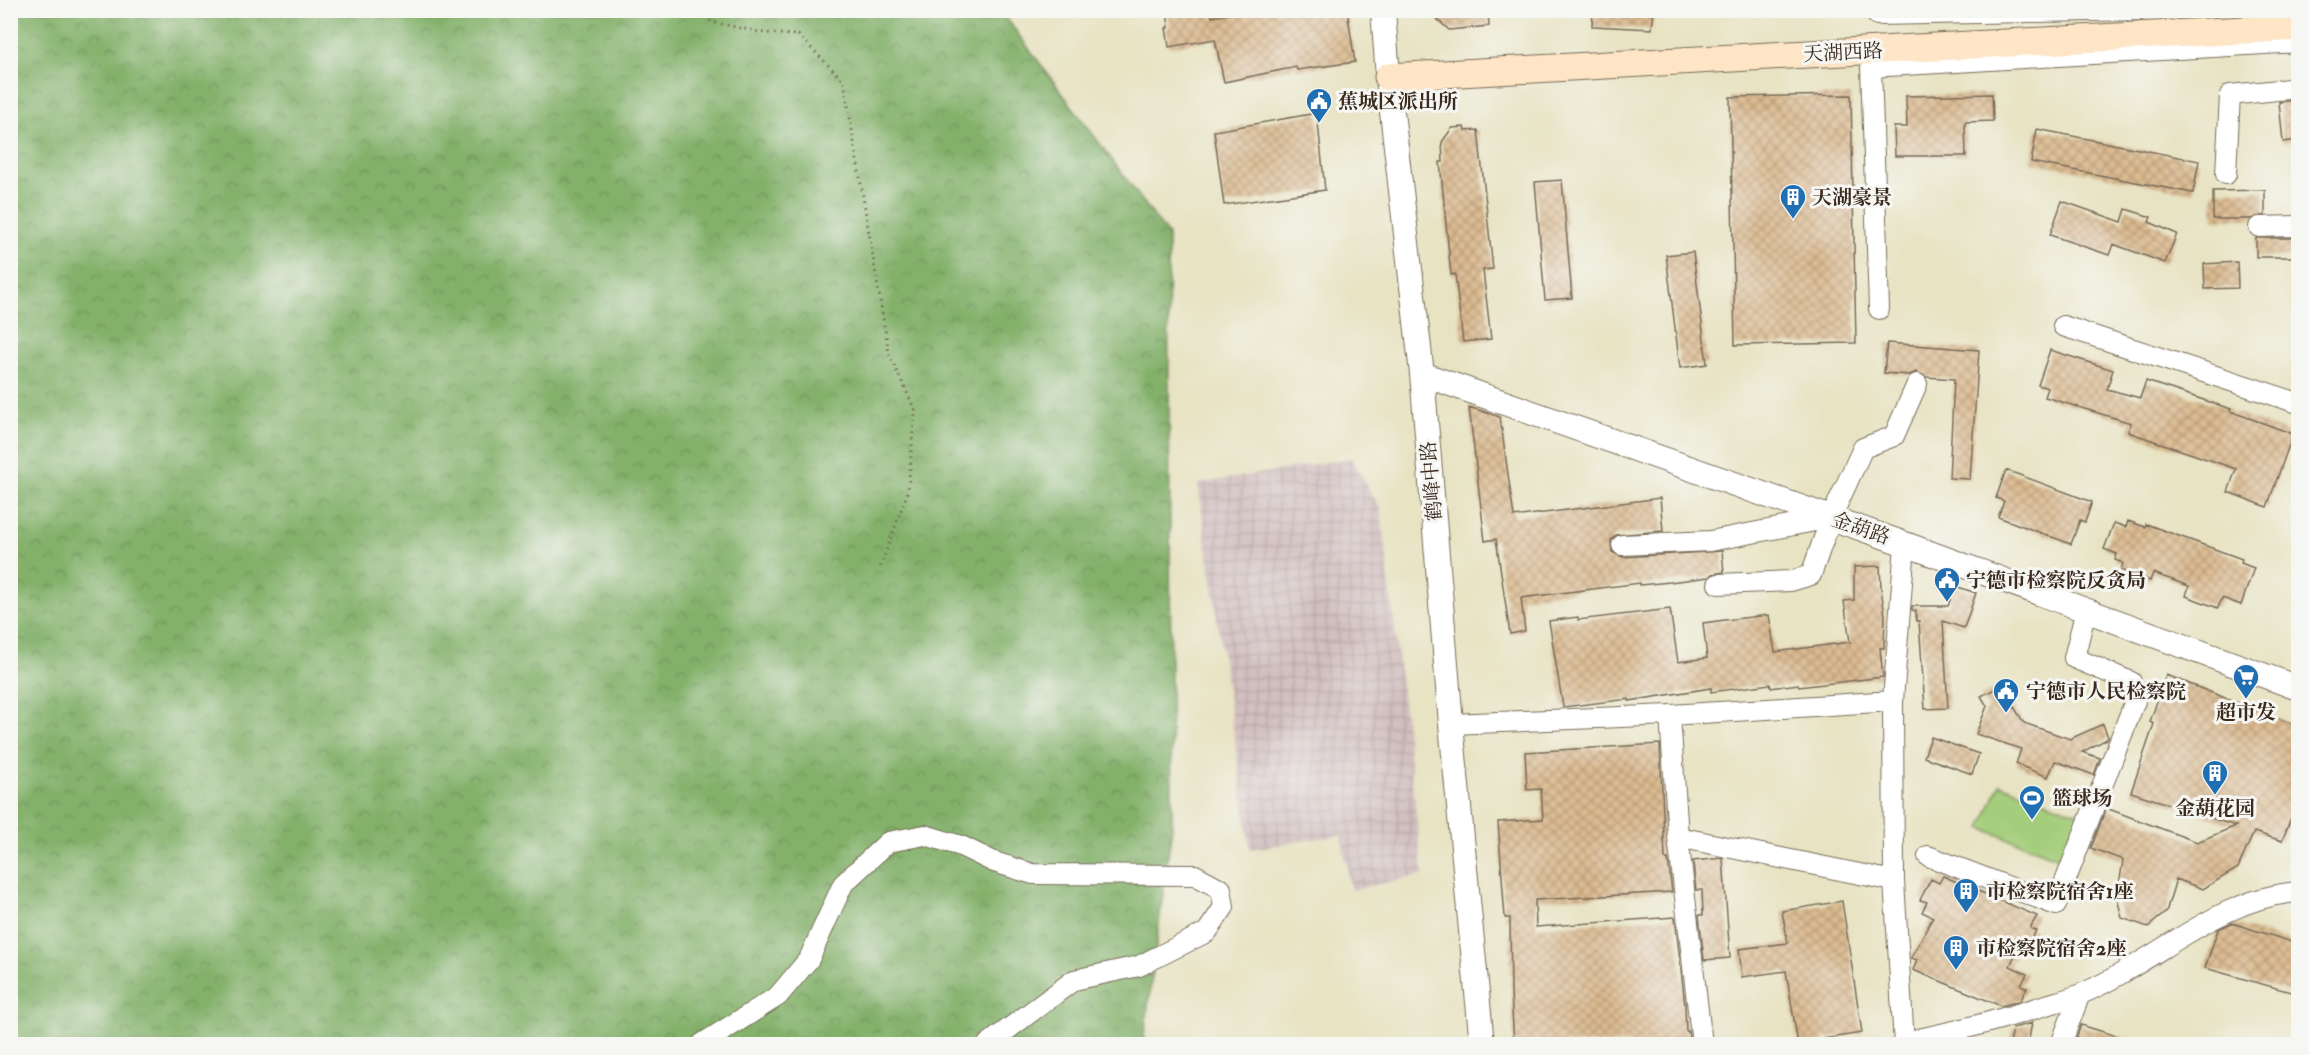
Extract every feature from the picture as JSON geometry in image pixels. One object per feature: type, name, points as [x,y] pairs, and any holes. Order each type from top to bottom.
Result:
[{"type":"main road","name":"天湖西路","points":[[1388,77],[2298,27]]},
{"type":"street","name":"鹤峰中路","points":[[1383,10],[1388,77],[1422,374],[1450,724],[1482,1044]]},
{"type":"street","points":[[1873,12],[2139,10]]},
{"type":"street","points":[[1879,309],[1871,67],[2298,42]]},
{"type":"street","points":[[2226,174],[2230,95],[2298,88]]},
{"type":"street","points":[[2259,227],[2298,226]]},
{"type":"street","points":[[2063,326],[2298,403]]},
{"type":"street","name":"金葫路","points":[[1422,374],[1905,544],[2298,688]]},
{"type":"street","points":[[1718,584],[1791,581],[1811,575],[1832,518],[1863,448],[1894,436],[1917,384]]},
{"type":"street","points":[[1622,545],[1710,541],[1832,518]]},
{"type":"street","points":[[1905,544],[1893,701],[1894,881],[1904,1043],[2004,1019],[2080,994],[2146,959],[2216,917],[2275,894],[2298,892]]},
{"type":"street","points":[[1928,856],[2056,905],[2135,701],[2131,682],[2074,658],[2086,610]]},
{"type":"street","points":[[1450,724],[1670,715],[1893,701]]},
{"type":"street","points":[[1670,715],[1678,837],[1702,1044]]},
{"type":"street","points":[[702,1044],[778,996],[809,959],[843,884],[888,842],[925,835],[961,846],[994,862],[1033,874],[1195,875],[1221,889],[1224,907],[1207,932],[1139,966],[1074,980],[988,1044]]},
{"type":"street","points":[[1678,837],[1894,881]]},
{"type":"street","points":[[2061,1044],[2080,994]]},
{"type":"path","points":[[695,10],[712,22],[764,33],[798,35],[844,81],[890,354],[915,410],[908,491],[880,568]]},
{"type":"shaded area","points":[[1351,458],[1381,510],[1423,875],[1351,890],[1341,835],[1250,849],[1198,484]]},
{"type":"green space","points":[[10,11],[1001,11],[1168,235],[1172,826],[1143,1044],[11,1044]]},
{"type":"green space","name":"篮球场","points":[[2000,784],[2082,815],[2064,860],[1981,828]]},
{"type":"building","points":[[1167,10],[1211,10],[1212,17],[1249,10],[1347,10],[1355,62],[1297,70],[1296,67],[1224,82],[1215,39],[1169,47],[1166,28],[1169,28]]},
{"type":"building","points":[[1427,10],[1488,10],[1489,26],[1449,30]]},
{"type":"building","points":[[1593,10],[1654,10],[1652,29],[1592,26]]},
{"type":"building","points":[[1992,94],[1993,121],[1965,122],[1966,156],[1895,156],[1894,127],[1907,127],[1906,96]]},
{"type":"building","name":"天湖豪景","points":[[1851,95],[1856,343],[1735,345],[1730,97]]},
{"type":"building","points":[[2298,100],[2298,140],[2283,142],[2279,102]]},
{"type":"building","points":[[1317,113],[1325,190],[1224,205],[1214,131]]},
{"type":"building","points":[[1464,127],[1465,131],[1478,130],[1493,269],[1483,270],[1491,339],[1463,342],[1455,274],[1451,275],[1440,162],[1443,162],[1442,142],[1452,128]]},
{"type":"building","points":[[2037,129],[2199,161],[2193,193],[2031,162]]},
{"type":"building","points":[[1562,180],[1572,298],[1545,300],[1535,182]]},
{"type":"building","points":[[2265,190],[2265,215],[2251,219],[2213,219],[2213,191]]},
{"type":"building","points":[[2062,201],[2122,222],[2126,209],[2151,217],[2149,222],[2177,234],[2165,263],[2113,244],[2109,255],[2050,235]]},
{"type":"building","points":[[2256,238],[2298,238],[2298,257],[2256,257]]},
{"type":"building","points":[[1693,252],[1707,364],[1680,368],[1666,255]]},
{"type":"building","points":[[2237,262],[2238,288],[2205,289],[2204,264]]},
{"type":"building","points":[[1887,343],[1979,350],[1970,479],[1949,478],[1954,379],[1926,377],[1916,372],[1909,375],[1884,373]]},
{"type":"building","points":[[2050,350],[2113,370],[2107,389],[2140,398],[2146,381],[2231,409],[2230,411],[2293,434],[2267,507],[2228,492],[2236,469],[2128,432],[2131,423],[2045,397],[2048,388],[2038,385]]},
{"type":"building","points":[[1469,407],[1500,417],[1514,517],[1660,498],[1663,531],[1616,535],[1611,540],[1612,552],[1623,557],[1722,551],[1724,572],[1712,574],[1709,577],[1670,582],[1640,585],[1640,583],[1521,598],[1525,631],[1510,634],[1496,539],[1485,541]]},
{"type":"building","points":[[2006,470],[2092,502],[2085,522],[2080,520],[2071,544],[1998,517],[2004,501],[1996,498]]},
{"type":"building","points":[[2128,521],[2145,527],[2146,524],[2242,559],[2241,563],[2254,568],[2241,605],[2222,598],[2218,608],[2186,596],[2189,586],[2153,573],[2150,581],[2121,570],[2123,563],[2115,560],[2117,554],[2104,549],[2114,523],[2126,527]]},
{"type":"building","points":[[1880,566],[1885,616],[1884,648],[1880,648],[1883,677],[1799,687],[1798,684],[1771,688],[1770,684],[1711,692],[1711,688],[1629,701],[1629,699],[1563,707],[1549,621],[1578,617],[1578,620],[1670,609],[1678,662],[1707,658],[1703,623],[1725,620],[1769,615],[1775,652],[1850,642],[1844,601],[1854,600],[1854,567]]},
{"type":"building","points":[[1955,586],[1976,593],[1964,628],[1943,621],[1948,708],[1925,709],[1919,621],[1916,621],[1916,611],[1912,610],[1912,606],[1948,606]]},
{"type":"building","points":[[2166,675],[2298,726],[2298,800],[2282,841],[2254,832],[2238,868],[2203,889],[2176,879],[2166,912],[2148,927],[2122,918],[2117,898],[2123,860],[2091,848],[2106,808],[2197,842],[2236,826],[2131,792],[2154,724],[2150,722]]},
{"type":"building","name":"宁德市人民检察院","points":[[2001,686],[2024,723],[2070,739],[2103,724],[2107,739],[2082,752],[2100,758],[2094,775],[2055,761],[2048,777],[2016,764],[2021,749],[1976,734],[1987,706],[1981,696]]},
{"type":"building","points":[[1931,737],[1979,754],[1972,774],[1924,757]]},
{"type":"building","points":[[1660,744],[1665,859],[1668,859],[1672,892],[1535,900],[1536,927],[1675,917],[1686,1031],[1688,1031],[1690,1044],[1514,1044],[1510,918],[1505,918],[1498,822],[1543,819],[1541,789],[1527,790],[1525,752]]},
{"type":"building","points":[[1723,858],[1730,958],[1704,960],[1699,915],[1703,915],[1702,890],[1696,890],[1693,861]]},
{"type":"building","points":[[1943,876],[2037,916],[2030,928],[2036,931],[2029,943],[2022,940],[2010,966],[2027,974],[2021,985],[2027,988],[2020,1001],[2001,1006],[1913,970],[1917,960],[1911,958],[1933,917],[1922,912],[1927,902],[1920,900],[1931,879],[1939,883]]},
{"type":"building","points":[[1842,901],[1862,1033],[1824,1039],[1824,1043],[1798,1044],[1786,971],[1742,977],[1739,949],[1788,943],[1782,911]]},
{"type":"building","points":[[2232,923],[2298,944],[2298,994],[2205,968],[2218,929]]},
{"type":"building","points":[[2032,1023],[2028,1044],[2010,1044],[2013,1028]]},
{"type":"building","points":[[2081,1025],[2133,1041],[2133,1044],[2074,1044]]},
{"type":"place","name":"蕉城区派出所","points":[[1319,124]]},
{"type":"place","name":"天湖豪景","points":[[1793,220]]},
{"type":"place","name":"宁德市检察院反贪局","points":[[1947,603]]},
{"type":"place","name":"超市发","points":[[2246,700]]},
{"type":"place","name":"宁德市人民检察院","points":[[2006,714]]},
{"type":"place","name":"金葫花园","points":[[2215,796]]},
{"type":"place","name":"篮球场","points":[[2032,821]]},
{"type":"place","name":"市检察院宿舍1座","points":[[1966,914]]},
{"type":"place","name":"市检察院宿舍2座","points":[[1956,971]]}]
